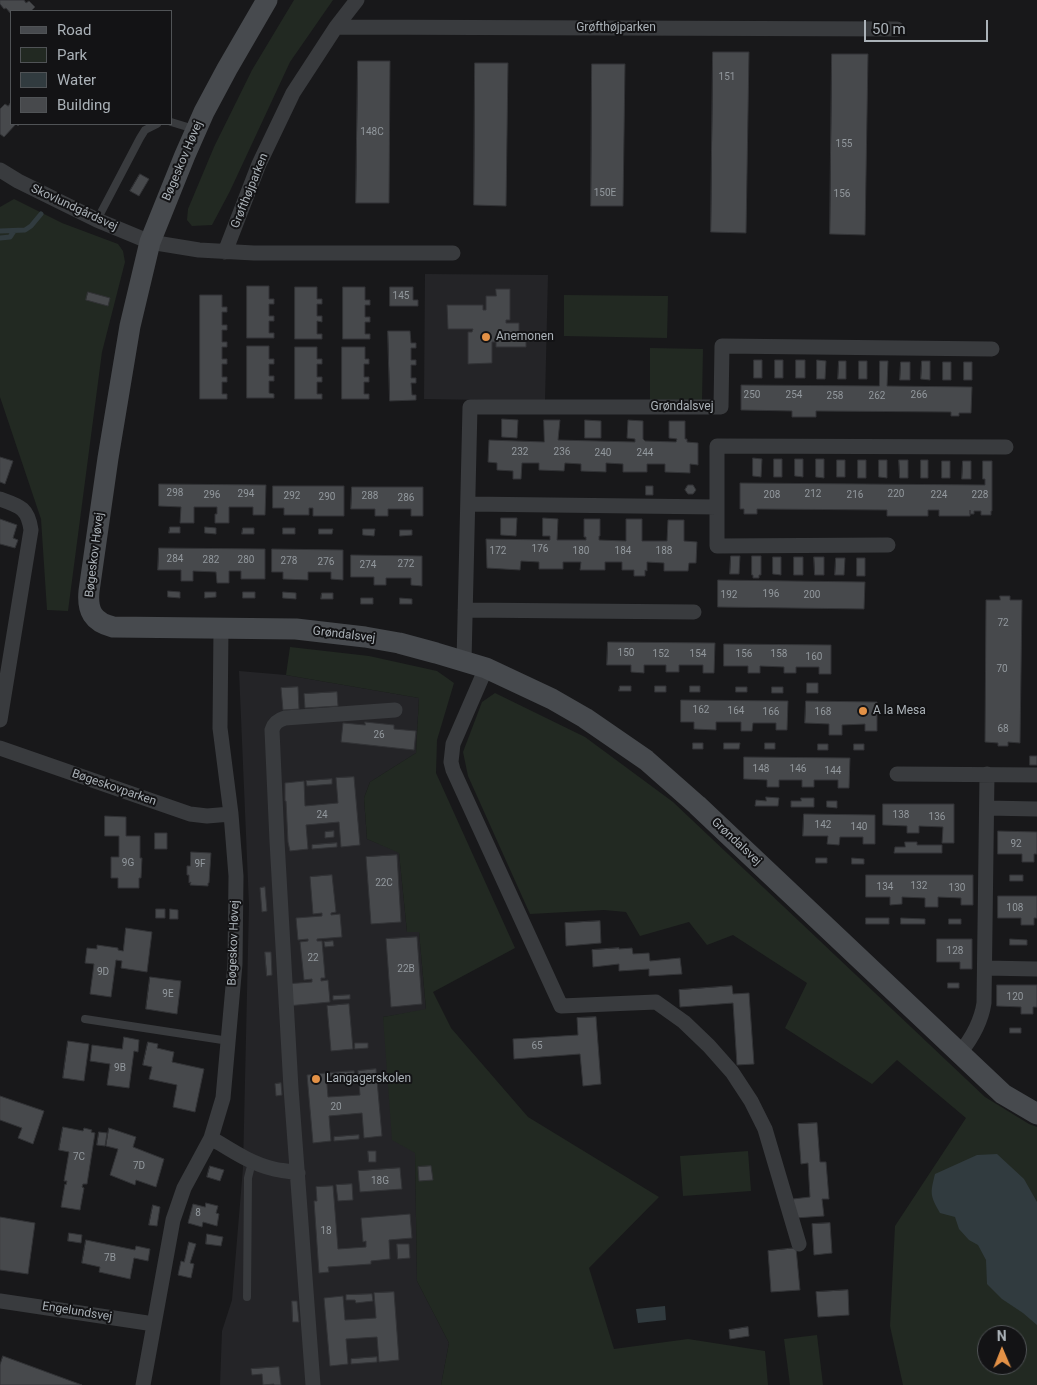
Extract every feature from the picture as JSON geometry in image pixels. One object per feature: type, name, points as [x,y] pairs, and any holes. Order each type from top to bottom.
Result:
[{"type":"street","name":"Bøgeskov Høvej","points":[[143,1385],[173,1220],[184,1188],[210,1138],[223,1098],[229,1041],[235,964],[236,876],[231,814],[220,728],[221,628],[114,628],[101,623],[94,617],[89,609],[88,600],[125,354],[150,242],[196,129],[226,69],[267,0]]},
{"type":"street","name":"Grøfthøjparken","points":[[225,252],[259,164],[293,93],[336,27],[357,0]]},
{"type":"street","name":"Grøfthøjparken","points":[[336,27],[897,29]]},
{"type":"street","name":"Skovlundgårdsvej","points":[[0,170],[18,181],[97,220],[150,242]]},
{"type":"street","points":[[150,242],[199,250],[260,254],[453,253]]},
{"type":"street","name":"Grøndalsvej","points":[[464,661],[470,407],[721,407],[722,346],[992,349]]},
{"type":"street","points":[[888,545],[717,546],[717,446],[1006,447]]},
{"type":"street","points":[[0,499],[18,505],[26,512],[31,530],[0,720]]},
{"type":"street","points":[[468,504],[717,507]]},
{"type":"street","points":[[465,610],[694,612]]},
{"type":"street","name":"Grøndalsvej","points":[[221,628],[296,630],[365,637],[408,646],[486,668],[552,699],[585,718],[646,760],[697,805],[1003,1094],[1037,1114]]},
{"type":"street","points":[[486,668],[453,744],[451,762],[561,1006],[656,1002],[684,1022],[709,1046],[732,1072],[751,1100],[765,1129],[799,1244]]},
{"type":"street","points":[[313,1385],[291,1088],[272,730],[278,721],[285,718],[395,710]]},
{"type":"street","name":"Bøgeskovparken","points":[[0,748],[190,814],[207,816],[231,814]]},
{"type":"street","points":[[897,774],[1037,774]]},
{"type":"street","points":[[960,1053],[982,1017],[984,1003],[987,774]]},
{"type":"street","points":[[987,808],[1037,809]]},
{"type":"street","points":[[985,968],[1037,969]]},
{"type":"street","points":[[210,1138],[252,1162],[273,1169],[298,1173]]},
{"type":"street","name":"Engelundsvej","points":[[0,1301],[154,1324]]},
{"type":"lane","points":[[172,122],[196,129]]},
{"type":"lane","points":[[97,220],[140,138],[145,130],[155,125]]},
{"type":"lane","points":[[85,1019],[229,1041]]},
{"type":"lane","points":[[247,1297],[248,1178],[252,1162]]},
{"type":"shaded area","name":"Anemonen","points":[[425,274],[548,275],[545,401],[424,399]]},
{"type":"shaded area","name":"Langagerskolen","points":[[239,671],[286,675],[419,698],[416,753],[370,782],[364,798],[367,839],[399,852],[407,932],[419,931],[426,1010],[383,1017],[415,1153],[417,1281],[449,1343],[441,1385],[220,1385],[222,1331],[232,1300],[243,1168],[249,905]]},
{"type":"green space","points":[[294,0],[333,0],[290,62],[230,191],[212,225],[192,226],[187,220],[188,209],[214,147],[252,70]]},
{"type":"green space","points":[[14,199],[62,223],[118,244],[123,251],[125,262],[102,352],[68,611],[47,610],[41,519],[0,397],[0,207]]},
{"type":"green space","points":[[564,295],[668,296],[667,338],[564,336]]},
{"type":"green space","points":[[650,348],[703,349],[702,401],[650,400]]},
{"type":"green space","points":[[290,647],[369,656],[437,671],[454,683],[437,740],[436,773],[515,948],[433,992],[451,1028],[528,1117],[659,1197],[589,1268],[614,1349],[688,1339],[765,1351],[768,1385],[441,1385],[449,1343],[417,1281],[415,1153],[392,1140],[383,1017],[426,1009],[419,932],[407,932],[399,853],[367,839],[364,798],[370,782],[416,753],[419,698],[286,675]]},
{"type":"green space","points":[[495,693],[585,737],[673,802],[985,1097],[1037,1127],[1037,1385],[903,1385],[890,1326],[895,1226],[966,1118],[897,1060],[872,1084],[785,1028],[807,983],[733,935],[707,945],[689,922],[640,936],[626,912],[604,910],[530,914],[468,776],[463,752],[482,702]]},
{"type":"green space","points":[[748,1151],[751,1191],[683,1196],[680,1156]]},
{"type":"green space","points":[[817,1335],[823,1385],[790,1385],[784,1339]]},
{"type":"water","points":[[997,1154],[1024,1179],[1037,1202],[1037,1325],[1002,1299],[987,1284],[986,1260],[978,1245],[969,1240],[959,1229],[955,1217],[940,1213],[933,1198],[932,1190],[935,1174],[977,1155]]},
{"type":"water","points":[[665,1306],[666,1320],[638,1323],[636,1309]]},
{"type":"building","points":[[0,0],[24,0],[26,3],[29,1],[35,7],[32,10],[10,10],[10,13],[0,4]]},
{"type":"building","points":[[713,52],[749,52],[746,233],[711,232]]},
{"type":"building","points":[[832,54],[868,54],[865,235],[830,234]]},
{"type":"building","points":[[358,61],[390,61],[389,203],[356,203]]},
{"type":"building","points":[[475,63],[508,63],[506,206],[474,205]]},
{"type":"building","points":[[592,64],[625,64],[623,206],[591,206]]},
{"type":"building","points":[[10,103],[10,125],[15,125],[4,137],[0,134],[0,109],[5,104],[8,106]]},
{"type":"building","points":[[140,174],[149,179],[139,196],[130,191]]},
{"type":"building","points":[[247,286],[269,286],[269,299],[274,299],[274,304],[269,304],[269,316],[274,316],[274,321],[269,321],[269,333],[274,333],[274,338],[247,338]]},
{"type":"building","points":[[295,287],[317,287],[317,299],[322,299],[322,304],[317,304],[317,316],[322,316],[322,322],[317,321],[317,334],[322,334],[322,339],[295,339]]},
{"type":"building","points":[[343,287],[365,287],[365,300],[370,300],[370,305],[365,305],[365,317],[370,317],[370,322],[365,322],[365,334],[370,334],[370,339],[343,339]]},
{"type":"building","points":[[390,287],[413,287],[413,300],[418,300],[418,306],[390,306]]},
{"type":"building","points":[[496,289],[510,289],[510,320],[506,320],[506,323],[519,323],[519,333],[526,333],[526,347],[496,347],[496,342],[492,342],[492,363],[468,364],[468,332],[472,332],[473,329],[448,329],[447,305],[483,305],[483,310],[486,310],[486,296],[496,296]]},
{"type":"building","points":[[88,292],[110,298],[108,306],[86,300]]},
{"type":"building","points":[[200,295],[222,295],[222,307],[227,307],[227,312],[222,312],[222,325],[227,325],[227,330],[222,330],[222,342],[227,342],[227,347],[222,347],[222,359],[227,359],[227,364],[222,364],[222,377],[227,377],[227,382],[222,382],[222,394],[227,394],[227,399],[200,399]]},
{"type":"building","points":[[388,331],[410,331],[411,343],[416,343],[416,348],[411,348],[411,360],[416,360],[416,365],[411,365],[411,378],[416,378],[416,383],[411,383],[412,395],[416,395],[416,400],[390,401]]},
{"type":"building","points":[[247,346],[269,346],[269,359],[274,359],[274,364],[269,364],[269,376],[274,376],[274,381],[269,381],[269,393],[274,394],[274,398],[247,398]]},
{"type":"building","points":[[295,347],[317,347],[317,359],[322,359],[322,364],[317,364],[317,377],[322,377],[322,382],[317,382],[317,394],[322,394],[322,399],[295,399]]},
{"type":"building","points":[[342,347],[365,347],[365,359],[369,359],[369,364],[364,364],[364,377],[369,377],[369,382],[364,382],[364,394],[369,394],[369,399],[342,399]]},
{"type":"building","points":[[754,360],[762,360],[762,378],[754,378]]},
{"type":"building","points":[[775,360],[783,360],[783,378],[775,378]]},
{"type":"building","points":[[796,360],[805,360],[805,378],[796,378]]},
{"type":"building","points":[[817,360],[826,361],[825,379],[817,379]]},
{"type":"building","points":[[839,361],[846,361],[846,379],[838,379]]},
{"type":"building","points":[[859,361],[867,361],[867,379],[859,379]]},
{"type":"building","points":[[880,361],[888,361],[887,386],[972,387],[971,413],[959,413],[959,416],[951,416],[951,412],[816,411],[816,417],[792,417],[792,411],[741,410],[741,385],[879,386]]},
{"type":"building","points":[[922,361],[930,361],[930,380],[921,379]]},
{"type":"building","points":[[901,362],[910,362],[910,380],[900,380]]},
{"type":"building","points":[[943,362],[951,362],[951,380],[943,380]]},
{"type":"building","points":[[964,362],[972,362],[972,380],[964,380]]},
{"type":"building","points":[[502,419],[518,420],[517,438],[502,437]]},
{"type":"building","points":[[544,420],[560,420],[558,440],[635,442],[635,439],[627,438],[628,420],[643,421],[643,439],[645,441],[676,442],[677,439],[669,438],[669,421],[685,421],[685,439],[687,439],[687,442],[698,443],[698,465],[690,464],[690,473],[665,472],[665,464],[647,464],[647,472],[623,472],[623,464],[606,463],[606,472],[581,471],[581,464],[565,463],[564,471],[539,470],[539,463],[522,463],[521,479],[513,479],[513,471],[497,470],[497,463],[488,462],[489,440],[544,442]]},
{"type":"building","points":[[585,420],[601,421],[601,438],[585,438]]},
{"type":"building","points":[[0,457],[13,461],[5,484],[0,482]]},
{"type":"building","points":[[753,458],[762,459],[761,477],[753,476]]},
{"type":"building","points":[[774,459],[782,459],[782,477],[774,477]]},
{"type":"building","points":[[795,459],[803,459],[803,477],[795,476]]},
{"type":"building","points":[[816,459],[824,459],[824,478],[816,477]]},
{"type":"building","points":[[837,460],[845,460],[845,477],[837,477]]},
{"type":"building","points":[[858,460],[866,460],[866,478],[858,478]]},
{"type":"building","points":[[879,460],[887,460],[887,478],[879,477]]},
{"type":"building","points":[[899,460],[908,460],[908,478],[900,478]]},
{"type":"building","points":[[921,460],[928,460],[928,478],[921,478]]},
{"type":"building","points":[[942,461],[950,461],[950,478],[942,478]]},
{"type":"building","points":[[963,461],[971,461],[971,479],[962,479]]},
{"type":"building","points":[[983,461],[992,461],[991,515],[981,515],[981,511],[974,511],[974,514],[970,514],[970,516],[939,516],[939,510],[928,510],[928,516],[887,516],[887,510],[757,509],[757,514],[744,514],[744,509],[740,509],[740,483],[985,485]]},
{"type":"building","points":[[159,484],[266,485],[265,515],[253,515],[253,507],[229,507],[229,523],[215,523],[217,507],[194,507],[194,523],[180,523],[181,507],[159,506]]},
{"type":"building","points":[[688,485],[693,485],[696,490],[693,494],[688,494],[685,490]]},
{"type":"building","points":[[273,486],[344,486],[344,516],[313,516],[313,508],[309,508],[309,515],[284,515],[284,508],[273,508]]},
{"type":"building","points":[[646,486],[653,486],[653,495],[646,495]]},
{"type":"building","points":[[352,487],[423,487],[423,516],[411,516],[411,509],[388,509],[388,516],[375,516],[375,509],[351,509]]},
{"type":"building","points":[[501,518],[517,518],[516,536],[501,535]]},
{"type":"building","points":[[543,518],[558,519],[557,540],[586,540],[586,537],[584,537],[584,519],[600,519],[599,540],[626,541],[626,519],[642,519],[642,541],[667,541],[668,520],[684,520],[684,541],[697,542],[696,563],[689,563],[688,571],[664,571],[664,563],[647,562],[645,576],[634,576],[634,570],[622,570],[622,562],[605,562],[605,570],[580,570],[581,562],[563,562],[563,569],[539,569],[539,562],[521,561],[520,570],[487,568],[486,539],[550,540],[550,536],[543,536]]},
{"type":"building","points":[[0,519],[17,525],[13,538],[18,540],[15,548],[0,544]]},
{"type":"building","points":[[170,527],[180,527],[180,533],[169,533]]},
{"type":"building","points":[[205,527],[216,528],[216,534],[205,533]]},
{"type":"building","points":[[243,528],[254,528],[254,534],[242,534]]},
{"type":"building","points":[[283,528],[295,528],[295,534],[283,534]]},
{"type":"building","points":[[319,529],[333,529],[332,534],[319,534]]},
{"type":"building","points":[[363,529],[375,529],[374,536],[363,535]]},
{"type":"building","points":[[400,530],[412,530],[412,535],[400,536]]},
{"type":"building","points":[[159,548],[265,549],[265,579],[241,579],[241,571],[229,571],[229,583],[217,583],[216,572],[193,571],[193,581],[181,581],[181,570],[158,570]]},
{"type":"building","points":[[272,549],[343,550],[343,580],[331,579],[331,572],[308,572],[308,580],[283,579],[283,572],[272,572]]},
{"type":"building","points":[[351,555],[422,556],[422,586],[411,585],[411,578],[386,578],[386,585],[374,585],[374,577],[351,577]]},
{"type":"building","points":[[731,556],[740,556],[739,574],[730,574]]},
{"type":"building","points":[[752,556],[761,556],[761,575],[759,575],[759,578],[753,578],[752,575]]},
{"type":"building","points":[[773,557],[781,557],[781,575],[773,574]]},
{"type":"building","points":[[794,557],[803,557],[803,575],[794,575]]},
{"type":"building","points":[[814,557],[824,557],[824,575],[815,575]]},
{"type":"building","points":[[836,558],[845,558],[844,575],[835,575]]},
{"type":"building","points":[[857,558],[865,558],[865,576],[857,576]]},
{"type":"building","points":[[718,580],[865,582],[864,609],[718,607]]},
{"type":"building","points":[[168,591],[180,592],[180,598],[168,597]]},
{"type":"building","points":[[205,592],[216,592],[216,597],[205,598]]},
{"type":"building","points":[[243,592],[255,592],[255,598],[243,598]]},
{"type":"building","points":[[283,592],[296,593],[296,599],[283,598]]},
{"type":"building","points":[[322,593],[333,593],[333,599],[321,599]]},
{"type":"building","points":[[1000,596],[1010,596],[1010,600],[1022,600],[1020,743],[1008,742],[1008,746],[998,746],[998,743],[985,742],[986,600],[1000,600]]},
{"type":"building","points":[[361,598],[373,598],[373,604],[361,604]]},
{"type":"building","points":[[400,598],[412,599],[412,604],[400,604]]},
{"type":"building","points":[[608,642],[715,643],[714,673],[703,673],[703,665],[679,665],[679,672],[666,672],[666,665],[644,665],[644,673],[631,672],[631,665],[607,665]]},
{"type":"building","points":[[724,644],[831,645],[831,674],[819,674],[819,667],[796,667],[796,673],[784,673],[784,667],[760,666],[760,673],[748,673],[748,666],[724,666]]},
{"type":"building","points":[[807,683],[818,683],[818,693],[807,693]]},
{"type":"building","points":[[620,686],[631,686],[631,691],[619,691]]},
{"type":"building","points":[[655,686],[666,686],[666,692],[655,692]]},
{"type":"building","points":[[690,686],[700,686],[700,692],[690,692]]},
{"type":"building","points":[[298,687],[299,709],[283,710],[281,688]]},
{"type":"building","points":[[736,687],[747,687],[747,692],[736,692]]},
{"type":"building","points":[[772,687],[783,687],[783,693],[772,693]]},
{"type":"building","points":[[337,692],[338,706],[305,708],[304,694]]},
{"type":"building","points":[[681,700],[788,701],[787,730],[776,730],[776,723],[753,723],[752,731],[741,731],[741,722],[716,722],[716,730],[694,729],[694,722],[681,722]]},
{"type":"building","points":[[806,701],[877,702],[877,731],[865,731],[865,724],[842,725],[842,735],[829,735],[829,724],[805,723]]},
{"type":"building","points":[[365,722],[394,725],[394,729],[416,731],[414,750],[341,742],[343,723],[365,725]]},
{"type":"building","points":[[693,743],[703,743],[703,749],[693,749]]},
{"type":"building","points":[[724,743],[740,743],[739,749],[724,749]]},
{"type":"building","points":[[765,743],[775,743],[775,749],[765,749]]},
{"type":"building","points":[[818,744],[828,744],[828,750],[818,750]]},
{"type":"building","points":[[854,744],[864,744],[864,750],[854,750]]},
{"type":"building","points":[[1030,756],[1037,756],[1037,765],[1030,765]]},
{"type":"building","points":[[744,757],[850,758],[849,788],[838,788],[838,780],[814,780],[814,787],[802,787],[802,780],[779,780],[779,787],[767,787],[767,780],[744,779]]},
{"type":"building","points":[[354,777],[360,845],[341,847],[339,822],[306,825],[308,849],[290,851],[285,783],[304,781],[305,806],[338,803],[336,778]]},
{"type":"building","points":[[332,779],[332,784],[307,786],[306,781]]},
{"type":"building","points":[[766,797],[779,798],[778,806],[755,806],[756,800],[766,801]]},
{"type":"building","points":[[801,798],[814,798],[814,807],[791,807],[791,801],[801,801]]},
{"type":"building","points":[[827,801],[837,801],[837,808],[827,807]]},
{"type":"building","points":[[883,804],[954,804],[954,843],[942,843],[943,827],[919,826],[919,833],[907,833],[907,826],[883,825]]},
{"type":"building","points":[[804,814],[875,815],[875,844],[863,844],[863,837],[840,837],[839,845],[827,844],[828,836],[803,836]]},
{"type":"building","points":[[105,816],[126,817],[126,836],[140,836],[140,858],[142,858],[139,888],[118,888],[118,878],[111,878],[111,857],[119,857],[119,836],[105,836]]},
{"type":"building","points":[[334,831],[334,837],[325,838],[325,832]]},
{"type":"building","points":[[998,831],[1037,832],[1037,854],[1034,854],[1034,862],[1022,862],[1022,854],[998,854]]},
{"type":"building","points":[[155,833],[167,833],[167,849],[155,849]]},
{"type":"building","points":[[905,842],[917,842],[917,845],[942,845],[942,853],[894,853],[895,847],[905,847]]},
{"type":"building","points":[[337,843],[337,847],[312,849],[312,845]]},
{"type":"building","points":[[191,852],[211,853],[208,886],[190,885],[191,882],[189,883],[187,866],[190,866]]},
{"type":"building","points":[[397,855],[401,922],[371,924],[366,857]]},
{"type":"building","points":[[816,858],[827,858],[827,863],[816,863]]},
{"type":"building","points":[[852,858],[864,859],[864,864],[852,864]]},
{"type":"building","points":[[332,875],[336,912],[331,913],[331,915],[340,914],[342,937],[317,939],[317,941],[322,941],[325,978],[321,978],[321,981],[328,980],[330,1002],[287,1006],[285,984],[312,982],[312,979],[304,980],[300,942],[308,941],[308,939],[298,940],[296,918],[322,916],[322,913],[313,914],[310,877]]},
{"type":"building","points":[[866,875],[973,875],[973,905],[961,905],[961,898],[938,897],[938,907],[925,907],[925,898],[902,897],[902,904],[890,905],[890,897],[866,897]]},
{"type":"building","points":[[1010,875],[1023,875],[1023,881],[1010,881]]},
{"type":"building","points":[[265,887],[267,911],[262,912],[260,888]]},
{"type":"building","points":[[998,896],[1037,896],[1037,918],[1034,918],[1034,925],[1021,925],[1021,918],[998,918]]},
{"type":"building","points":[[156,909],[165,909],[165,918],[156,918]]},
{"type":"building","points":[[170,909],[178,910],[178,919],[170,919]]},
{"type":"building","points":[[866,918],[889,918],[889,924],[866,924]]},
{"type":"building","points":[[901,918],[925,919],[925,924],[901,924]]},
{"type":"building","points":[[949,919],[961,919],[961,924],[949,924]]},
{"type":"building","points":[[600,921],[601,943],[566,946],[565,923]]},
{"type":"building","points":[[126,928],[152,932],[147,972],[121,968],[122,961],[116,960],[111,997],[90,994],[94,964],[85,963],[87,948],[97,949],[97,945],[118,948],[118,950],[123,951]]},
{"type":"building","points":[[417,937],[422,1004],[391,1007],[386,939]]},
{"type":"building","points":[[937,939],[972,939],[972,969],[960,969],[960,962],[937,962]]},
{"type":"building","points":[[1010,939],[1027,940],[1027,945],[1010,945]]},
{"type":"building","points":[[333,941],[334,946],[325,947],[324,942]]},
{"type":"building","points":[[632,948],[633,954],[649,953],[650,961],[680,958],[682,974],[649,976],[649,969],[619,971],[619,964],[593,967],[592,950]]},
{"type":"building","points":[[265,952],[271,952],[272,975],[267,976]]},
{"type":"building","points":[[150,977],[181,981],[177,1014],[146,1009]]},
{"type":"building","points":[[948,983],[959,983],[959,988],[948,988]]},
{"type":"building","points":[[997,985],[1037,985],[1037,1007],[1033,1007],[1033,1014],[1021,1014],[1021,1007],[997,1006]]},
{"type":"building","points":[[732,986],[733,994],[749,993],[754,1064],[737,1065],[733,1003],[680,1007],[679,990]]},
{"type":"building","points":[[350,995],[350,999],[333,1000],[333,996]]},
{"type":"building","points":[[349,1004],[353,1049],[331,1051],[327,1006]]},
{"type":"building","points":[[596,1017],[601,1084],[583,1086],[580,1054],[514,1059],[513,1039],[578,1035],[577,1018]]},
{"type":"building","points":[[1010,1028],[1021,1028],[1021,1033],[1010,1033]]},
{"type":"building","points":[[124,1037],[139,1040],[138,1052],[134,1051],[129,1088],[107,1085],[110,1064],[90,1061],[92,1045],[122,1049]]},
{"type":"building","points":[[68,1041],[89,1044],[84,1081],[63,1078]]},
{"type":"building","points":[[148,1042],[158,1044],[157,1048],[174,1052],[172,1062],[204,1069],[195,1112],[173,1107],[177,1085],[149,1079],[152,1067],[143,1065]]},
{"type":"building","points":[[355,1043],[368,1043],[368,1048],[355,1049]]},
{"type":"building","points":[[376,1069],[382,1136],[364,1138],[362,1113],[329,1116],[331,1141],[313,1143],[307,1075],[326,1073],[328,1097],[360,1095],[358,1071]]},
{"type":"building","points":[[354,1071],[355,1075],[329,1077],[329,1073]]},
{"type":"building","points":[[281,1083],[282,1095],[276,1096],[275,1084]]},
{"type":"building","points":[[0,1096],[44,1111],[33,1144],[18,1138],[22,1128],[0,1120]]},
{"type":"building","points":[[817,1123],[820,1162],[826,1162],[829,1199],[822,1199],[824,1216],[795,1218],[793,1199],[810,1197],[808,1163],[801,1164],[798,1124]]},
{"type":"building","points":[[63,1127],[83,1131],[84,1128],[95,1133],[87,1184],[83,1184],[82,1187],[84,1188],[80,1210],[61,1207],[67,1181],[64,1181],[69,1152],[59,1150]]},
{"type":"building","points":[[109,1128],[136,1137],[133,1147],[164,1159],[156,1187],[136,1180],[135,1185],[110,1175],[118,1149],[106,1146]]},
{"type":"building","points":[[99,1132],[107,1133],[105,1146],[97,1145]]},
{"type":"building","points":[[359,1135],[359,1139],[334,1141],[334,1137]]},
{"type":"building","points":[[368,1151],[376,1151],[376,1162],[369,1162]]},
{"type":"building","points":[[210,1166],[224,1170],[220,1181],[207,1177]]},
{"type":"building","points":[[431,1166],[433,1180],[419,1181],[418,1167]]},
{"type":"building","points":[[400,1168],[402,1189],[360,1192],[358,1171]]},
{"type":"building","points":[[352,1184],[353,1200],[338,1201],[336,1185]]},
{"type":"building","points":[[333,1186],[338,1249],[366,1247],[366,1241],[363,1242],[361,1218],[410,1214],[412,1238],[389,1240],[390,1259],[371,1261],[371,1264],[328,1267],[329,1272],[319,1273],[314,1201],[317,1201],[316,1187]]},
{"type":"building","points":[[206,1203],[218,1206],[216,1213],[219,1214],[217,1226],[203,1222],[202,1227],[188,1223],[193,1204],[205,1207]]},
{"type":"building","points":[[153,1205],[160,1207],[157,1226],[149,1225]]},
{"type":"building","points":[[0,1217],[35,1223],[28,1274],[0,1270]]},
{"type":"building","points":[[830,1223],[832,1253],[814,1255],[812,1224]]},
{"type":"building","points":[[69,1233],[82,1235],[81,1243],[68,1241]]},
{"type":"building","points":[[207,1234],[223,1237],[221,1246],[206,1244]]},
{"type":"building","points":[[86,1240],[135,1250],[136,1246],[150,1249],[148,1261],[134,1258],[130,1279],[99,1272],[100,1267],[82,1263]]},
{"type":"building","points":[[189,1242],[196,1244],[190,1263],[194,1264],[191,1278],[178,1275],[181,1261],[184,1262]]},
{"type":"building","points":[[397,1244],[409,1244],[410,1258],[398,1259]]},
{"type":"building","points":[[796,1248],[800,1290],[771,1292],[768,1251]]},
{"type":"building","points":[[848,1290],[849,1315],[818,1317],[816,1292]]},
{"type":"building","points":[[394,1292],[399,1360],[379,1362],[377,1337],[346,1339],[348,1364],[330,1366],[324,1298],[343,1296],[345,1320],[376,1318],[374,1293]]},
{"type":"building","points":[[372,1294],[373,1301],[356,1303],[355,1300],[346,1300],[346,1295]]},
{"type":"building","points":[[292,1301],[297,1301],[299,1322],[293,1322]]},
{"type":"building","points":[[748,1327],[749,1336],[730,1339],[729,1330]]},
{"type":"building","points":[[3,1356],[82,1385],[0,1385],[0,1365]]},
{"type":"building","points":[[377,1357],[377,1362],[351,1364],[351,1359]]},
{"type":"building","points":[[279,1367],[281,1385],[263,1385],[262,1374],[252,1375],[251,1369]]},
{"type":"waterway","points":[[0,231],[25,230],[41,214]]},
{"type":"waterway","points":[[0,238],[10,237],[14,231]]},
{"type":"place","name":"Anemonen","points":[[486,337]]},
{"type":"place","name":"A la Mesa","points":[[863,711]]},
{"type":"place","name":"Langagerskolen","points":[[316,1079]]}]
